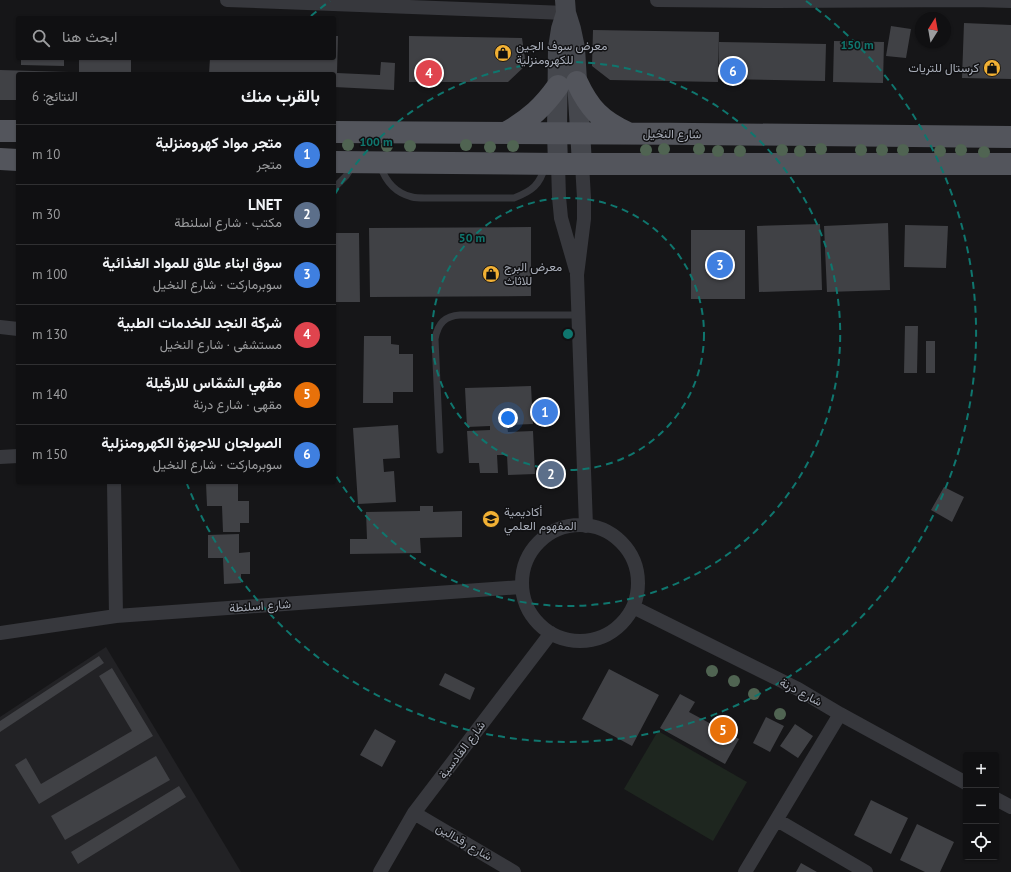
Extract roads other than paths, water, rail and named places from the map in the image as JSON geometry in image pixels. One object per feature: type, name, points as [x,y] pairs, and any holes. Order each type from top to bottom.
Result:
[{"type":"main road","points":[[566,6],[559,38],[567,84],[579,133],[582,164]]},
{"type":"main road","points":[[507,132],[536,112],[567,84]]},
{"type":"main road","points":[[552,164],[567,84]]},
{"type":"main road","points":[[567,84],[583,95],[592,108],[603,119],[615,127],[629,133]]},
{"type":"main road","points":[[0,131],[16,131]]},
{"type":"main road","name":"شارع النخيل","points":[[336,132],[507,132],[1011,137]]},
{"type":"main road","points":[[0,160],[16,160]]},
{"type":"main road","points":[[345,162],[552,164],[1011,164]]},
{"type":"street","points":[[227,0],[566,6]]},
{"type":"street","points":[[657,0],[1011,1]]},
{"type":"street","points":[[552,164],[559,197],[561,218],[577,275]]},
{"type":"street","points":[[582,164],[584,219],[577,275],[586,526]]},
{"type":"street","points":[[0,327],[16,329]]},
{"type":"street","points":[[0,456],[16,456]]},
{"type":"street","points":[[114,484],[116,616]]},
{"type":"street","points":[[572,526],[586,526],[601,530],[615,537],[626,548],[634,562],[638,577],[637,592],[633,607],[626,619],[616,629],[604,636],[591,640],[577,641],[563,639],[550,634],[541,627],[530,614],[523,598],[521,587],[522,572],[534,547],[545,536],[572,526]]},
{"type":"street","name":"شارع اسلنطة","points":[[0,633],[116,616],[521,587]]},
{"type":"street","name":"شارع درنة","points":[[633,607],[798,689],[840,714],[963,781]]},
{"type":"street","name":"شارع القادسية","points":[[380,872],[414,813],[550,634]]},
{"type":"street","points":[[745,872],[840,714]]},
{"type":"street","points":[[999,801],[1011,807]]},
{"type":"street","name":"شارع رقدالين","points":[[414,813],[514,872]]},
{"type":"street","points":[[777,820],[866,872]]},
{"type":"lane","points":[[336,186],[346,176],[345,162]]},
{"type":"lane","points":[[379,162],[383,174],[390,185],[413,197],[425,198],[514,198],[526,194],[535,186],[552,164]]},
{"type":"lane","points":[[440,450],[435,339],[436,331],[445,319],[460,315],[579,315]]},
{"type":"place","name":"معرض سوف الجين للكهرومنزلية","points":[[503,53]]},
{"type":"place","name":"كرستال للتريات","points":[[992,68]]},
{"type":"place","name":"الصولجان للاجهزة الكهرومنزلية","points":[[733,71]]},
{"type":"place","name":"شركة النجد للخدمات الطبية","points":[[429,73]]},
{"type":"place","name":"سوق ابناء علاق للمواد الغذائية","points":[[720,265]]},
{"type":"place","name":"معرض البرج للاثاث","points":[[491,274]]},
{"type":"place","name":"متجر مواد كهرومنزلية","points":[[545,412]]},
{"type":"place","name":"LNET","points":[[551,474]]},
{"type":"place","name":"أكاديمية المفهوم العلمي","points":[[491,519]]},
{"type":"place","name":"مقهي الشمّاس للارقيلة","points":[[723,730]]}]
